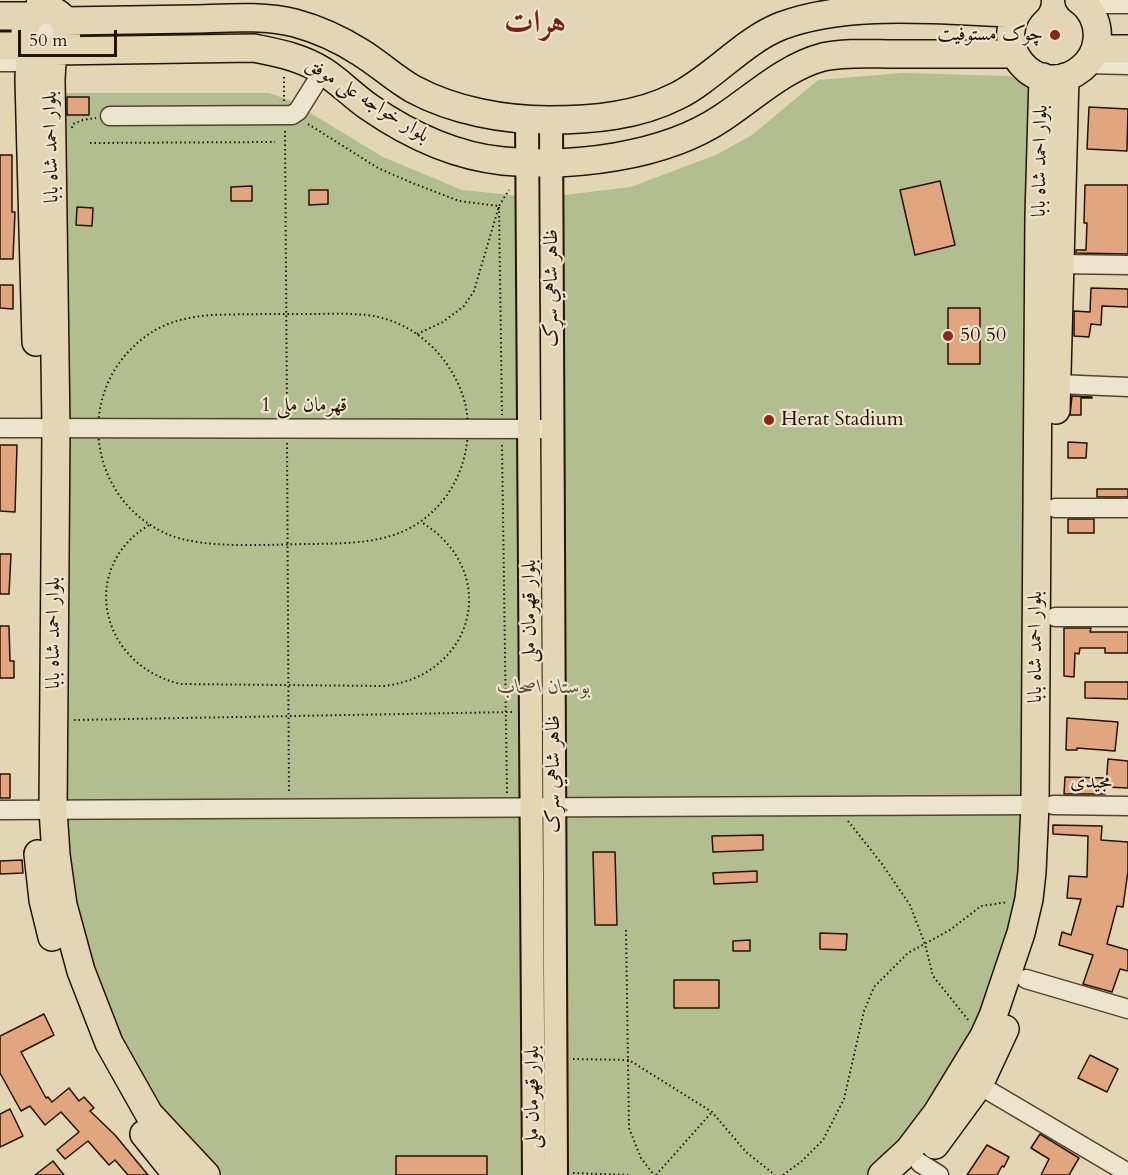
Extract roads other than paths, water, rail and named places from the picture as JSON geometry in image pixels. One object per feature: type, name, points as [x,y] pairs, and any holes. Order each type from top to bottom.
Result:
[{"type":"highway","points":[[1077,60],[1092,14],[1082,2]]},
{"type":"highway","points":[[1022,6],[1011,26],[1010,40],[1014,54],[1026,68],[1128,49]]},
{"type":"highway","name":"بلوار خواجه علی موفق","points":[[43,27],[261,18],[296,23],[360,52],[415,90],[454,106],[496,116],[539,120],[602,117],[640,110],[677,96],[746,47],[779,27],[813,16],[870,9],[1022,6]]},
{"type":"highway","points":[[0,16],[43,27]]},
{"type":"highway","points":[[0,46],[43,27]]},
{"type":"highway","name":"بلوار احمد شاه بابا","points":[[43,27],[47,429],[53,720],[45,810],[38,857],[43,900],[66,983],[106,1072],[140,1128],[177,1175]]},
{"type":"highway","name":"بلوار خواجه علی موفق","points":[[43,27],[254,48],[284,54],[304,60],[323,71],[368,106],[401,127],[435,144],[502,161],[597,160],[639,152],[682,138],[720,120],[790,70],[822,57],[851,54],[1014,54]]},
{"type":"highway","points":[[1077,60],[1128,32]]},
{"type":"highway","name":"بلوار احمد شاه بابا","points":[[882,1175],[909,1150],[937,1113],[984,1035],[993,1016],[1022,933],[1029,899],[1044,805],[1054,617],[1060,264],[1077,60]]},
{"type":"highway","name":"بلوار احمد شاه بابا","points":[[922,1171],[979,1085],[1026,979],[1050,872],[1044,805],[1039,239],[1077,60]]},
{"type":"highway","name":"بلوار احمد شاه بابا","points":[[47,429],[45,810],[56,855],[63,905],[81,971],[109,1043],[149,1114],[206,1175]]},
{"type":"main road","name":"بلوار قهرمان ملی","points":[[539,120],[529,429],[531,807],[548,1174]]},
{"type":"main road","name":"ظاهر شاهي سړک","points":[[539,162],[553,429],[555,1059],[548,1174]]},
{"type":"street","points":[[1082,2],[1128,4]]},
{"type":"street","points":[[0,62],[43,27]]},
{"type":"street","points":[[1077,60],[1128,65]]},
{"type":"street","points":[[110,116],[292,115],[298,111],[323,71]]},
{"type":"street","points":[[1060,264],[1128,265]]},
{"type":"street","points":[[1057,384],[1128,387]]},
{"type":"street","name":"قهرمان ملی 1","points":[[0,428],[553,429]]},
{"type":"street","points":[[1055,508],[1128,508]]},
{"type":"street","points":[[1054,617],[1128,617]]},
{"type":"street","name":"مجیدی","points":[[0,810],[1128,806]]},
{"type":"street","points":[[1026,979],[1128,1009]]},
{"type":"street","points":[[979,1085],[1128,1173]]},
{"type":"place","name":"چوک مستوفیت","points":[[1055,35]]},
{"type":"place","name":"50 50","points":[[948,336]]},
{"type":"place","name":"Herat Stadium","points":[[769,420]]},
{"type":"district","name":"هرات","points":[[535,25]]},
{"type":"park label","name":"بوستان اصحاب","points":[[544,688]]}]
